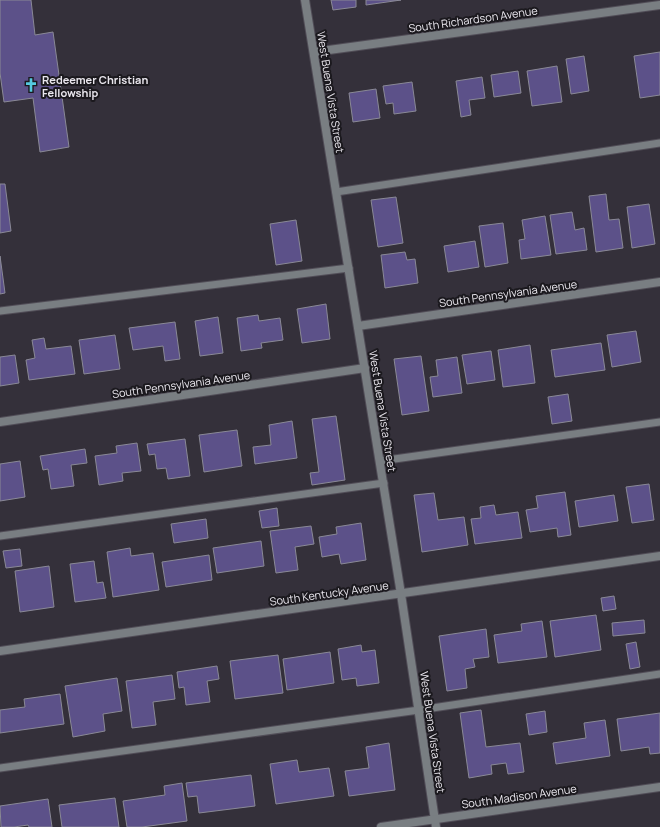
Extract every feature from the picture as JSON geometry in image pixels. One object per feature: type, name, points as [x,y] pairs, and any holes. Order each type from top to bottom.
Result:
[{"type":"street","name":"West Buena Vista Street","points":[[305,0],[384,483],[435,823]]},
{"type":"street","name":"South Richardson Avenue","points":[[314,52],[660,5]]},
{"type":"street","name":"South Pennsylvania Avenue","points":[[358,326],[660,282]]},
{"type":"street","name":"South Pennsylvania Avenue","points":[[0,422],[365,368]]},
{"type":"street","name":"South Kentucky Avenue","points":[[0,651],[660,556]]},
{"type":"street","name":"South Madison Avenue","points":[[381,827],[435,823],[660,787]]},
{"type":"lane","points":[[336,192],[660,143]]},
{"type":"lane","points":[[0,311],[349,268]]},
{"type":"lane","points":[[380,461],[660,422]]},
{"type":"lane","points":[[0,536],[384,483]]},
{"type":"lane","points":[[0,768],[418,710],[660,674]]},
{"type":"building","name":"Redeemer Christian Fellowship","points":[[0,0],[31,0],[35,35],[53,32],[69,147],[40,152],[33,98],[4,102],[0,73]]},
{"type":"building","points":[[331,0],[356,0],[356,7],[333,10]]},
{"type":"building","points":[[366,0],[401,0],[366,5]]},
{"type":"building","points":[[660,52],[660,95],[640,98],[634,56]]},
{"type":"building","points":[[584,56],[589,91],[571,94],[566,59]]},
{"type":"building","points":[[557,66],[562,102],[532,106],[527,71]]},
{"type":"building","points":[[518,71],[521,93],[494,97],[491,75]]},
{"type":"building","points":[[482,77],[485,98],[469,100],[471,115],[461,117],[456,81]]},
{"type":"building","points":[[412,82],[416,111],[394,114],[393,103],[386,104],[383,86]]},
{"type":"building","points":[[376,89],[380,118],[353,122],[349,93]]},
{"type":"building","points":[[0,184],[5,184],[11,231],[0,233]]},
{"type":"building","points":[[606,194],[609,220],[619,219],[623,248],[596,252],[589,196]]},
{"type":"building","points":[[396,197],[403,243],[378,247],[371,200]]},
{"type":"building","points":[[649,204],[655,244],[632,248],[627,207]]},
{"type":"building","points":[[572,212],[575,230],[584,228],[587,250],[556,254],[550,215]]},
{"type":"building","points":[[545,216],[551,255],[521,259],[519,240],[525,239],[522,220]]},
{"type":"building","points":[[296,220],[302,261],[276,265],[270,224]]},
{"type":"building","points":[[503,223],[508,263],[485,267],[479,226]]},
{"type":"building","points":[[475,241],[479,267],[448,272],[444,246]]},
{"type":"building","points":[[405,252],[407,260],[415,259],[418,283],[385,288],[381,255]]},
{"type":"building","points":[[0,256],[5,293],[0,294]]},
{"type":"building","points":[[326,304],[330,339],[302,343],[297,309]]},
{"type":"building","points":[[258,315],[259,321],[280,318],[283,340],[261,343],[262,348],[241,351],[237,318]]},
{"type":"building","points":[[218,317],[223,353],[200,356],[195,321]]},
{"type":"building","points":[[175,322],[180,359],[165,361],[163,346],[133,350],[129,328]]},
{"type":"building","points":[[636,331],[641,362],[612,367],[607,335]]},
{"type":"building","points":[[115,335],[120,369],[84,374],[79,340]]},
{"type":"building","points":[[44,338],[46,349],[71,346],[75,374],[29,380],[26,360],[35,358],[32,340]]},
{"type":"building","points":[[601,343],[605,370],[555,377],[551,350]]},
{"type":"building","points":[[530,345],[535,383],[503,387],[498,350]]},
{"type":"building","points":[[491,351],[495,380],[467,384],[462,355]]},
{"type":"building","points":[[15,355],[19,383],[0,386],[0,357]]},
{"type":"building","points":[[421,356],[429,411],[402,415],[394,359]]},
{"type":"building","points":[[457,357],[462,393],[433,397],[430,377],[438,376],[436,360]]},
{"type":"building","points":[[568,394],[572,421],[552,424],[548,397]]},
{"type":"building","points":[[336,416],[345,480],[312,485],[310,473],[319,472],[312,419]]},
{"type":"building","points":[[292,421],[297,458],[255,464],[253,447],[271,445],[269,425]]},
{"type":"building","points":[[237,430],[242,466],[204,472],[199,435]]},
{"type":"building","points":[[185,439],[190,476],[168,479],[166,468],[157,469],[155,454],[149,455],[147,444]]},
{"type":"building","points":[[137,443],[141,471],[122,473],[123,481],[99,485],[95,456],[117,453],[116,446]]},
{"type":"building","points":[[85,449],[87,463],[71,465],[74,486],[51,489],[48,469],[43,470],[40,456]]},
{"type":"building","points":[[20,461],[25,497],[0,501],[0,464]]},
{"type":"building","points":[[649,484],[654,520],[632,523],[626,487]]},
{"type":"building","points":[[565,492],[571,535],[558,537],[557,528],[530,532],[526,510],[538,508],[536,496]]},
{"type":"building","points":[[434,493],[438,520],[464,517],[468,545],[422,552],[414,495]]},
{"type":"building","points":[[614,495],[618,521],[579,527],[575,501]]},
{"type":"building","points":[[494,505],[496,515],[518,512],[522,538],[475,544],[471,519],[481,518],[480,507]]},
{"type":"building","points":[[277,508],[279,526],[262,528],[259,511]]},
{"type":"building","points":[[206,519],[208,538],[174,543],[171,524]]},
{"type":"building","points":[[361,523],[366,560],[341,564],[339,554],[322,557],[319,537],[337,534],[336,527]]},
{"type":"building","points":[[311,526],[314,544],[295,547],[298,570],[276,573],[270,531]]},
{"type":"building","points":[[261,541],[264,566],[217,573],[213,548]]},
{"type":"building","points":[[130,548],[131,556],[153,553],[159,590],[113,597],[107,552]]},
{"type":"building","points":[[20,549],[22,566],[6,568],[3,551]]},
{"type":"building","points":[[209,555],[212,580],[166,587],[162,562]]},
{"type":"building","points":[[94,561],[97,583],[103,582],[106,598],[75,602],[70,564]]},
{"type":"building","points":[[49,566],[54,607],[20,612],[15,571]]},
{"type":"building","points":[[614,596],[616,609],[603,611],[601,598]]},
{"type":"building","points":[[596,615],[601,650],[555,657],[550,621]]},
{"type":"building","points":[[644,620],[645,633],[613,636],[612,623]]},
{"type":"building","points":[[542,621],[547,657],[498,663],[494,635],[522,631],[521,624]]},
{"type":"building","points":[[486,629],[489,657],[473,659],[475,667],[465,669],[467,688],[447,691],[439,636]]},
{"type":"building","points":[[636,642],[640,667],[630,669],[626,644]]},
{"type":"building","points":[[361,645],[362,652],[375,650],[379,683],[357,686],[356,678],[342,680],[338,649]]},
{"type":"building","points":[[330,652],[334,683],[287,690],[283,659]]},
{"type":"building","points":[[278,655],[283,693],[235,699],[230,661]]},
{"type":"building","points":[[217,666],[219,679],[207,681],[210,702],[186,705],[184,687],[179,688],[177,672]]},
{"type":"building","points":[[172,675],[175,699],[153,702],[156,725],[132,728],[126,681]]},
{"type":"building","points":[[117,678],[122,711],[103,714],[105,731],[73,737],[65,686]]},
{"type":"building","points":[[60,694],[64,724],[0,733],[0,710],[25,707],[24,699]]},
{"type":"building","points":[[481,710],[486,747],[520,743],[524,772],[508,774],[506,763],[491,765],[492,774],[469,778],[460,713]]},
{"type":"building","points":[[545,711],[547,732],[529,735],[526,714]]},
{"type":"building","points":[[660,713],[660,753],[650,754],[649,747],[621,751],[617,719]]},
{"type":"building","points":[[605,720],[610,756],[556,764],[553,743],[586,738],[584,723]]},
{"type":"building","points":[[389,743],[395,790],[349,796],[345,771],[369,768],[366,747]]},
{"type":"building","points":[[297,760],[299,772],[329,768],[334,796],[276,804],[270,764]]},
{"type":"building","points":[[251,775],[255,806],[199,813],[197,796],[188,797],[186,783]]},
{"type":"building","points":[[182,783],[187,821],[142,827],[127,827],[123,801],[165,795],[164,786]]},
{"type":"building","points":[[115,798],[119,827],[62,827],[59,805]]},
{"type":"building","points":[[48,799],[52,827],[29,827],[28,825],[1,827],[0,806]]},
{"type":"place","name":"Redeemer Christian Fellowship","points":[[31,85]]}]
